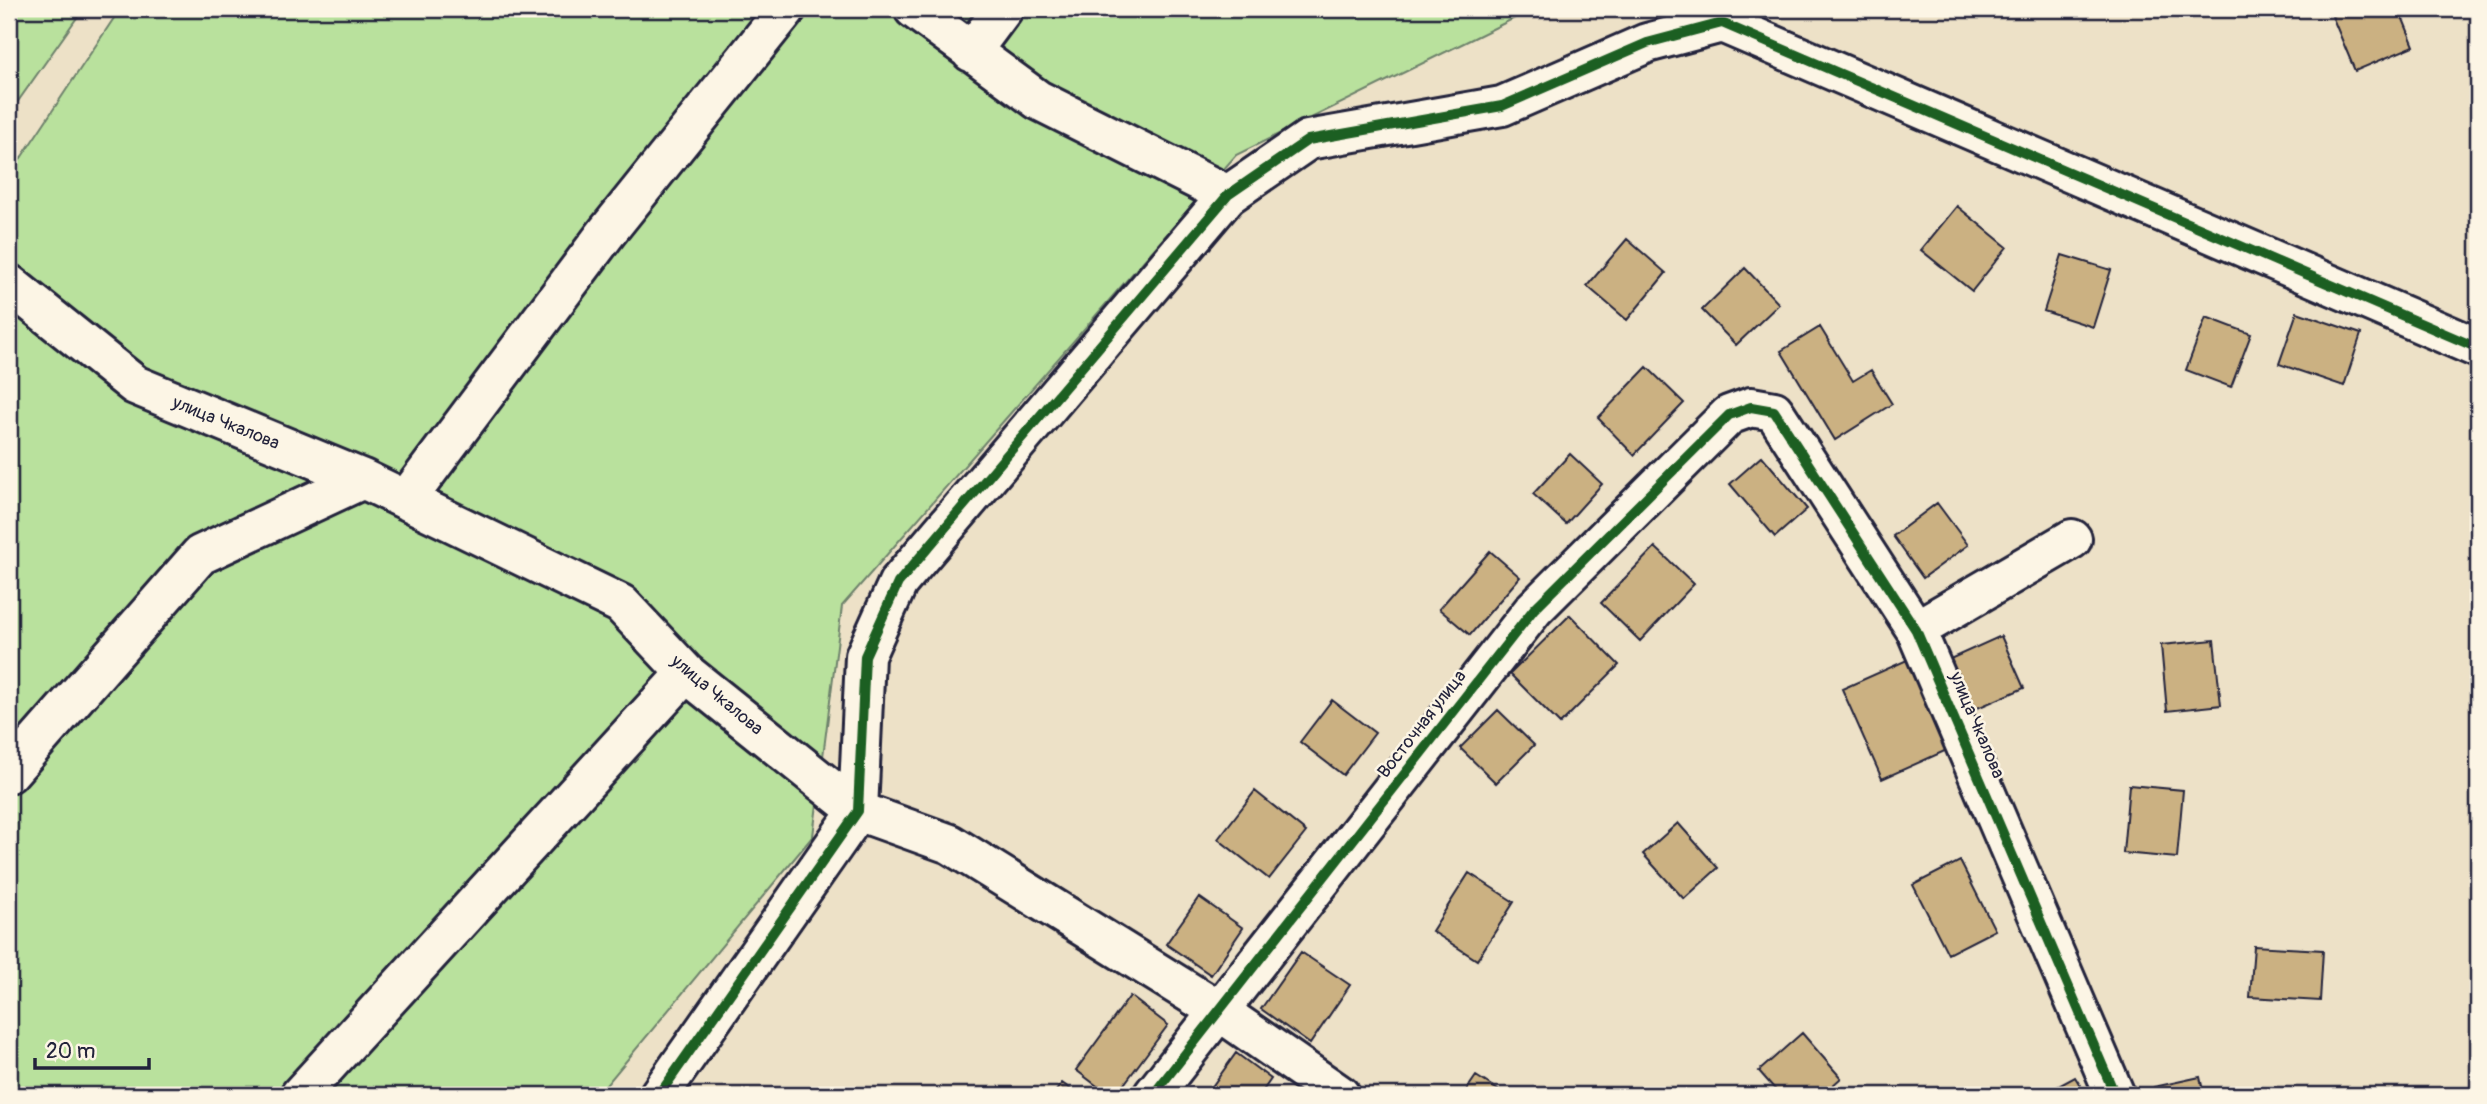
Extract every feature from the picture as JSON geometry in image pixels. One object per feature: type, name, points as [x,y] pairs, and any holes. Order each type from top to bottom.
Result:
[{"type":"street","points":[[406,500],[607,232],[786,9]]},
{"type":"street","points":[[914,9],[1038,100],[1228,195]]},
{"type":"street","points":[[971,52],[1003,9]]},
{"type":"street","points":[[1647,43],[1676,9]]},
{"type":"street","points":[[659,1095],[858,811],[865,656],[898,583],[1228,195],[1308,140],[1502,106],[1647,43],[1722,23],[2478,348]]},
{"type":"street","name":"улица Чкалова","points":[[9,284],[135,385],[363,479],[621,604],[687,673],[858,811],[950,844],[1219,1011],[1340,1095]]},
{"type":"street","name":"улица Чкалова","points":[[1751,407],[1774,411],[1916,629],[2115,1095]]},
{"type":"street","name":"Восточная улица","points":[[1153,1095],[1534,609],[1729,415],[1751,407]]},
{"type":"street","points":[[9,773],[200,555],[363,479]]},
{"type":"street","points":[[1916,629],[2072,539]]},
{"type":"street","points":[[300,1095],[687,673]]},
{"type":"green space","points":[[9,9],[83,9],[9,114]]},
{"type":"green space","points":[[120,9],[1533,9],[1236,155],[842,606],[813,836],[598,1095],[9,1095],[9,176]]},
{"type":"building","points":[[2348,9],[2399,9],[2414,46],[2355,71],[2332,16]]},
{"type":"building","points":[[1957,206],[2007,247],[1972,291],[1921,250]]},
{"type":"building","points":[[1627,239],[1666,273],[1627,320],[1587,286]]},
{"type":"building","points":[[2062,255],[2111,270],[2093,327],[2044,311]]},
{"type":"building","points":[[1745,268],[1779,304],[1736,345],[1702,310]]},
{"type":"building","points":[[2297,312],[2361,334],[2344,386],[2279,364]]},
{"type":"building","points":[[2206,317],[2251,334],[2231,387],[2186,370]]},
{"type":"building","points":[[1820,327],[1853,381],[1871,370],[1892,404],[1835,440],[1781,351]]},
{"type":"building","points":[[1647,367],[1684,403],[1634,455],[1598,418]]},
{"type":"building","points":[[1570,454],[1602,484],[1566,524],[1533,494]]},
{"type":"building","points":[[1762,456],[1807,509],[1775,537],[1730,484]]},
{"type":"building","points":[[1937,503],[1968,545],[1923,578],[1893,536]]},
{"type":"building","points":[[1655,547],[1694,584],[1640,641],[1601,603]]},
{"type":"building","points":[[1490,551],[1520,577],[1470,635],[1439,609]]},
{"type":"building","points":[[1570,615],[1619,665],[1560,724],[1510,674]]},
{"type":"building","points":[[2001,636],[2024,688],[1973,710],[1950,659]]},
{"type":"building","points":[[2214,640],[2221,705],[2167,711],[2161,645]]},
{"type":"building","points":[[1907,660],[1947,750],[1882,779],[1842,689]]},
{"type":"building","points":[[1332,700],[1375,733],[1343,775],[1300,742]]},
{"type":"building","points":[[1498,710],[1534,745],[1496,783],[1460,748]]},
{"type":"building","points":[[2129,785],[2183,790],[2177,858],[2123,853]]},
{"type":"building","points":[[1255,791],[1306,832],[1269,879],[1218,839]]},
{"type":"building","points":[[1678,823],[1718,868],[1684,899],[1643,854]]},
{"type":"building","points":[[1960,861],[1995,930],[1948,954],[1913,885]]},
{"type":"building","points":[[1469,873],[1514,902],[1477,960],[1432,931]]},
{"type":"building","points":[[1199,897],[1243,928],[1211,975],[1166,944]]},
{"type":"building","points":[[2254,946],[2323,950],[2320,1001],[2250,997]]},
{"type":"building","points":[[1301,952],[1350,985],[1310,1044],[1261,1009]]},
{"type":"building","points":[[1130,996],[1168,1025],[1116,1095],[1109,1095],[1076,1070]]},
{"type":"building","points":[[1802,1033],[1841,1078],[1822,1095],[1780,1095],[1759,1071]]},
{"type":"building","points":[[1236,1053],[1271,1079],[1260,1095],[1206,1095]]},
{"type":"building","points":[[1476,1076],[1506,1095],[1463,1095]]},
{"type":"building","points":[[2075,1077],[2086,1095],[2042,1095]]},
{"type":"building","points":[[2200,1077],[2204,1095],[2156,1095],[2154,1087]]},
{"type":"building","points":[[1062,1083],[1079,1095],[1053,1095]]},
{"type":"cycle path","points":[[659,1095],[858,811],[865,656],[898,583],[1228,195],[1308,140],[1502,106],[1647,43],[1722,23],[2478,348]]},
{"type":"cycle path","points":[[1153,1095],[1534,609],[1729,415],[1751,407],[1774,411],[1916,630],[2115,1095]]}]
